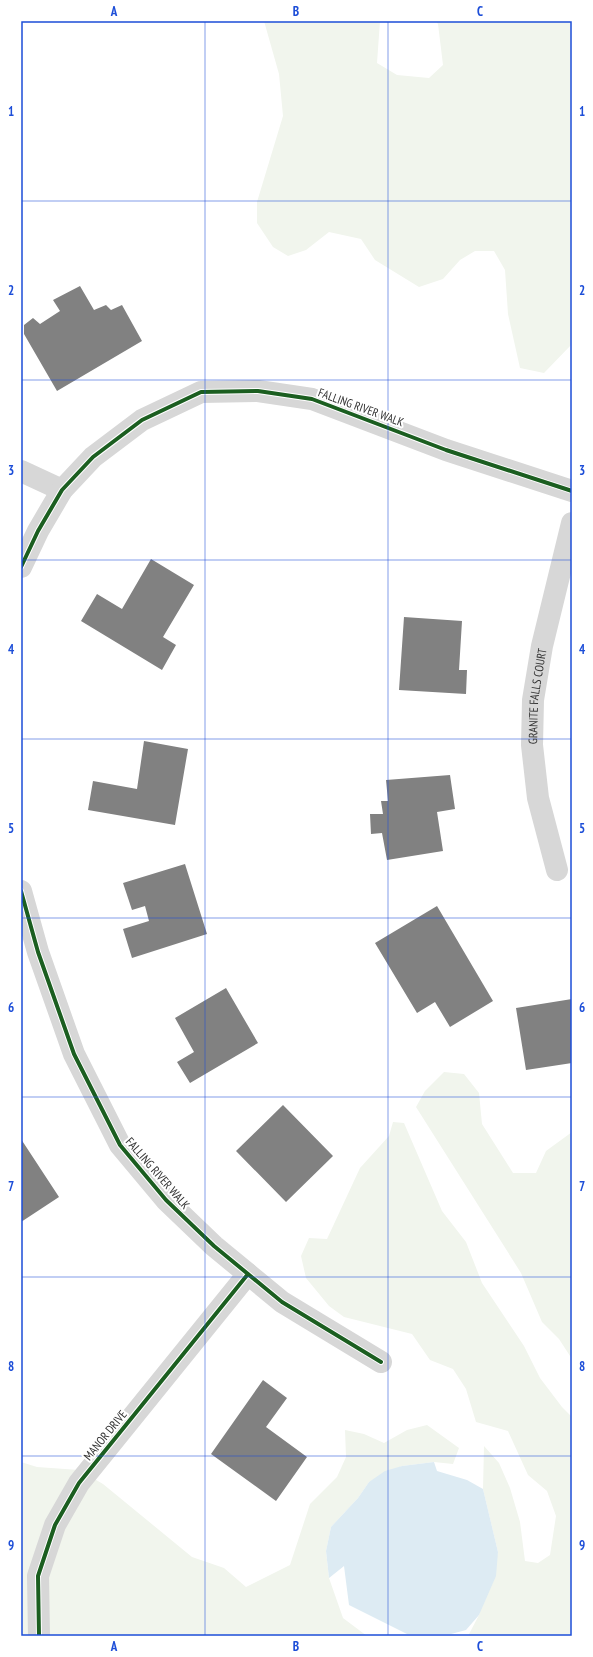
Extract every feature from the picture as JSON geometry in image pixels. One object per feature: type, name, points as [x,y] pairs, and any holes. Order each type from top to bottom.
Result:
[{"type":"street","name":"FALLING RIVER WALK","points":[[21,567],[29,527],[93,457],[142,420],[201,392],[258,391],[312,399],[446,450],[572,492]]},
{"type":"street","points":[[21,471],[62,490]]},
{"type":"street","name":"GRANITE FALLS COURT","points":[[557,870],[538,798],[532,745],[533,700],[542,646],[572,523]]},
{"type":"street","name":"FALLING RIVER WALK","points":[[21,891],[38,952],[74,1054],[120,1145],[166,1200],[214,1246],[282,1302],[381,1362]]},
{"type":"street","name":"MANOR DRIVE","points":[[39,1636],[30,1574],[55,1525],[79,1483],[248,1274]]},
{"type":"shaded area","points":[[264,21],[380,21],[377,63],[397,75],[429,78],[443,65],[438,24],[436,21],[572,21],[572,344],[544,373],[520,368],[508,314],[505,270],[494,251],[475,251],[460,260],[443,279],[419,287],[375,260],[361,239],[329,232],[306,250],[288,256],[273,247],[257,223],[257,202],[283,116],[279,74]]},
{"type":"shaded area","points":[[444,1072],[464,1074],[479,1093],[482,1124],[513,1173],[536,1173],[546,1151],[572,1132],[572,1359],[559,1339],[542,1322],[521,1273],[416,1107],[425,1091]]},
{"type":"shaded area","points":[[393,1122],[404,1123],[442,1211],[466,1242],[482,1283],[524,1346],[540,1378],[562,1407],[572,1417],[572,1636],[468,1636],[479,1615],[498,1552],[483,1489],[484,1446],[499,1463],[510,1488],[520,1522],[525,1561],[538,1563],[550,1555],[556,1516],[547,1491],[528,1475],[508,1431],[476,1422],[466,1389],[453,1369],[430,1360],[412,1334],[344,1317],[329,1306],[306,1278],[301,1256],[309,1238],[327,1239],[360,1168],[389,1136]]},
{"type":"shaded area","points":[[427,1425],[459,1448],[453,1464],[434,1462],[402,1466],[369,1482],[358,1498],[331,1527],[326,1551],[329,1578],[343,1618],[367,1636],[21,1636],[21,1462],[37,1467],[79,1470],[103,1484],[192,1557],[224,1568],[246,1587],[290,1565],[310,1504],[337,1477],[346,1457],[345,1430],[364,1434],[384,1443],[407,1430]]},
{"type":"shaded area","points":[[434,1462],[437,1471],[467,1480],[483,1489],[498,1552],[496,1576],[479,1615],[466,1630],[451,1634],[407,1634],[349,1605],[344,1566],[329,1578],[326,1551],[331,1527],[358,1498],[369,1482],[385,1471],[402,1466]]},
{"type":"building","points":[[80,286],[94,310],[106,305],[111,310],[122,305],[142,341],[57,391],[24,334],[24,325],[33,318],[40,324],[60,311],[53,300]]},
{"type":"building","points":[[151,559],[194,585],[163,637],[176,645],[162,670],[81,621],[97,594],[122,609]]},
{"type":"building","points":[[404,617],[462,621],[459,670],[467,670],[466,694],[399,690]]},
{"type":"building","points":[[144,741],[188,749],[175,825],[88,810],[93,781],[137,789]]},
{"type":"building","points":[[450,775],[455,809],[437,812],[443,851],[387,860],[382,833],[371,834],[370,814],[383,814],[381,801],[388,801],[386,780]]},
{"type":"building","points":[[185,864],[207,934],[132,958],[123,929],[149,921],[145,906],[132,910],[123,883]]},
{"type":"building","points":[[437,906],[493,1001],[450,1027],[435,1002],[417,1013],[375,943]]},
{"type":"building","points":[[226,988],[258,1043],[190,1083],[177,1062],[194,1052],[175,1018]]},
{"type":"building","points":[[572,999],[572,1063],[526,1070],[516,1008]]},
{"type":"building","points":[[283,1105],[333,1156],[286,1202],[236,1151]]},
{"type":"building","points":[[21,1139],[59,1197],[21,1222]]},
{"type":"building","points":[[263,1380],[287,1398],[266,1427],[307,1457],[276,1501],[211,1454]]},
{"type":"cycle path","points":[[21,567],[38,531],[62,490],[93,457],[142,420],[201,392],[258,391],[312,399],[446,450],[572,491]]},
{"type":"cycle path","points":[[21,891],[38,952],[74,1054],[120,1145],[166,1200],[214,1246],[282,1302],[381,1362]]},
{"type":"cycle path","points":[[39,1636],[38,1576],[55,1525],[79,1483],[248,1274]]}]
